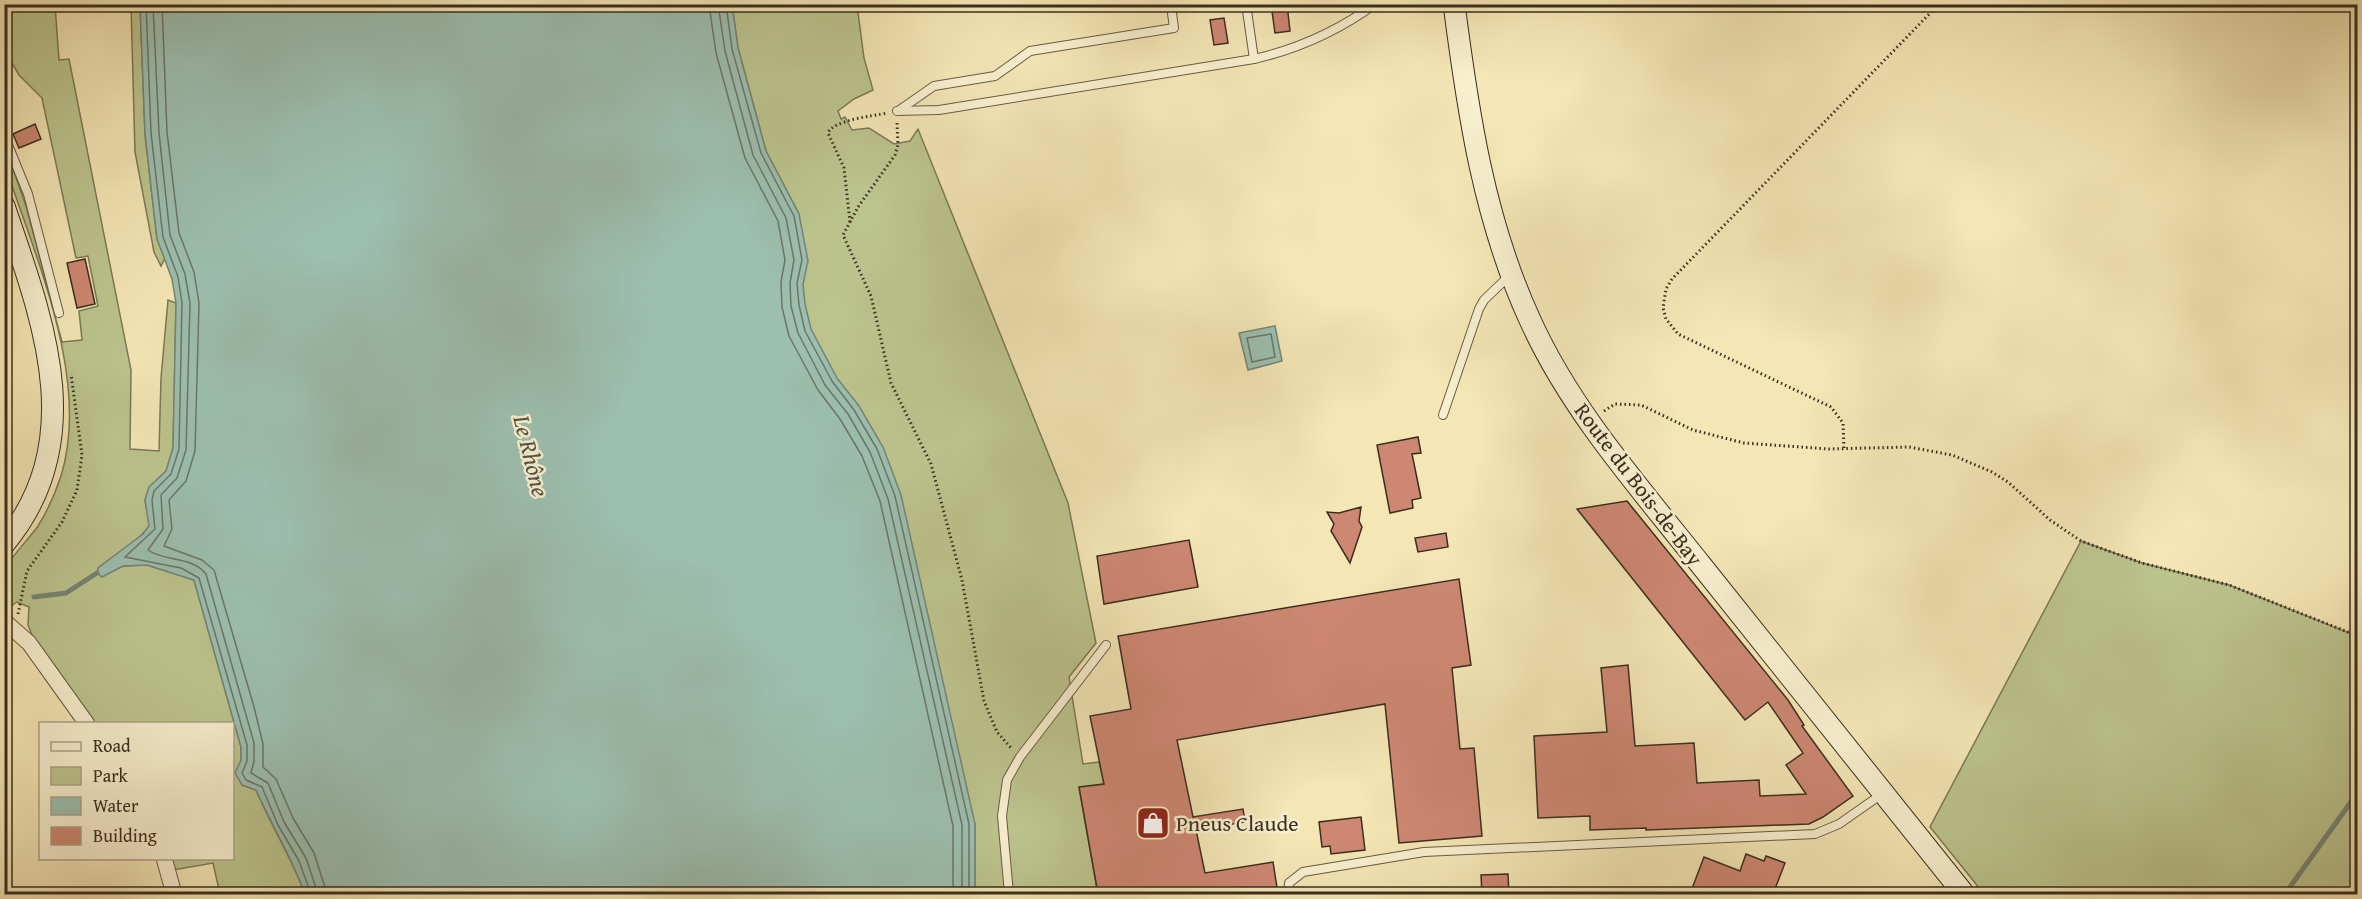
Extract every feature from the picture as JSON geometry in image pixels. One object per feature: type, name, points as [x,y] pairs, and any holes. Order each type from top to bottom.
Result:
[{"type":"main road","name":"Route du Bois-de-Bay","points":[[1454,4],[1477,158],[1510,275],[1555,369],[1588,420],[1964,894]]},
{"type":"main road","points":[[4,206],[39,308],[49,353],[53,390],[52,429],[42,479],[30,506],[4,544]]},
{"type":"street","points":[[4,621],[29,643],[86,722]]},
{"type":"street","points":[[165,860],[174,894]]},
{"type":"lane","points":[[897,111],[934,86],[994,76],[1029,51],[1174,28],[1171,6],[1179,4]]},
{"type":"lane","points":[[1246,4],[1254,59]]},
{"type":"lane","points":[[897,111],[939,110],[1254,59],[1295,49],[1358,17],[1375,4]]},
{"type":"lane","points":[[4,135],[28,194],[59,313]]},
{"type":"lane","points":[[1443,415],[1479,309],[1484,300],[1510,275]]},
{"type":"lane","points":[[1010,894],[1002,798],[1007,780],[1020,757],[1053,717],[1106,645]]},
{"type":"lane","points":[[1288,894],[1289,883],[1303,872],[1424,852],[1815,834],[1839,824],[1883,793]]},
{"type":"path","points":[[1844,448],[1843,423],[1831,407],[1688,340],[1666,319],[1663,297],[1672,279],[1939,4]]},
{"type":"path","points":[[850,222],[844,168],[827,135],[829,128],[840,123],[897,111],[898,145],[895,155],[843,235],[871,296],[891,383],[931,464],[966,601],[984,701],[997,732],[1020,757]]},
{"type":"path","points":[[1588,420],[1615,404],[1624,403],[1641,405],[1692,430],[1744,443],[1844,448],[1909,447],[1952,455],[1972,462],[2008,482],[2050,520],[2081,541],[2142,563],[2229,585],[2358,636]]},
{"type":"green space","points":[[4,5],[55,5],[59,60],[69,59],[131,370],[130,449],[159,451],[161,378],[168,300],[176,303],[173,448],[166,471],[149,488],[145,500],[150,526],[102,576],[123,566],[147,565],[194,580],[234,722],[91,722],[34,640],[28,625],[29,607],[17,602],[5,610],[5,569],[38,526],[61,476],[68,439],[69,399],[64,359],[55,319],[44,278],[5,165],[5,146],[26,206],[62,342],[82,340],[79,311],[98,306],[88,256],[76,258],[42,98],[19,75],[5,51]]},
{"type":"green space","points":[[131,5],[140,5],[145,134],[157,239],[165,258],[161,266],[154,252],[135,152]]},
{"type":"green space","points":[[732,5],[857,5],[864,58],[873,90],[854,99],[838,111],[841,119],[845,117],[852,130],[869,128],[894,144],[910,141],[918,129],[1068,503],[1096,643],[1069,677],[1083,764],[1099,762],[1104,784],[1079,788],[1098,894],[975,894],[975,824],[737,276],[799,214],[766,151],[738,48]]},
{"type":"green space","points":[[2081,541],[2142,563],[2229,585],[2357,636],[2357,894],[1984,894],[1930,827]]},
{"type":"green space","points":[[234,722],[241,747],[242,785],[256,790],[305,894],[220,894],[213,863],[173,870],[169,860],[234,860]]},
{"type":"water","name":"Le Rhône","points":[[140,5],[732,5],[738,48],[766,151],[799,214],[808,261],[803,284],[811,329],[837,378],[859,406],[883,447],[901,495],[975,824],[975,894],[305,894],[256,790],[242,785],[235,773],[241,760],[241,747],[194,580],[147,565],[123,566],[102,577],[97,573],[98,568],[143,534],[149,526],[145,500],[149,487],[166,471],[173,448],[176,303],[172,279],[157,239],[145,134]]},
{"type":"water","points":[[1275,326],[1282,361],[1248,370],[1239,333]]},
{"type":"building","points":[[1271,4],[1287,4],[1290,31],[1275,33]]},
{"type":"building","points":[[1224,18],[1228,43],[1214,45],[1210,20]]},
{"type":"building","points":[[35,124],[41,139],[19,148],[13,134]]},
{"type":"building","points":[[85,259],[95,304],[77,308],[67,263]]},
{"type":"building","points":[[1418,437],[1421,453],[1412,454],[1421,498],[1412,500],[1413,508],[1390,513],[1377,445]]},
{"type":"building","points":[[1627,501],[1788,700],[1804,725],[1802,726],[1853,796],[1823,817],[1809,824],[1646,830],[1646,828],[1590,830],[1590,816],[1538,818],[1534,736],[1607,732],[1601,668],[1628,665],[1635,746],[1694,743],[1697,783],[1759,780],[1760,796],[1806,794],[1786,765],[1803,753],[1768,702],[1745,720],[1577,509]]},
{"type":"building","points":[[1361,507],[1359,521],[1362,527],[1350,563],[1331,531],[1334,524],[1327,512],[1339,513]]},
{"type":"building","points":[[1446,533],[1448,547],[1418,552],[1415,538]]},
{"type":"building","points":[[1189,540],[1198,587],[1104,604],[1097,556]]},
{"type":"building","points":[[1459,579],[1471,665],[1452,668],[1460,749],[1474,748],[1482,836],[1399,843],[1385,704],[1177,740],[1193,817],[1243,809],[1245,822],[1196,830],[1205,873],[1273,862],[1278,894],[1098,894],[1079,787],[1104,784],[1090,716],[1131,709],[1118,636]]},
{"type":"building","points":[[1361,817],[1365,850],[1331,854],[1330,846],[1322,847],[1319,822]]},
{"type":"building","points":[[1746,854],[1764,861],[1766,856],[1785,863],[1773,894],[1690,894],[1704,857],[1740,871]]},
{"type":"building","points":[[1508,874],[1509,894],[1482,894],[1481,875]]},
{"type":"waterway","points":[[34,597],[66,593],[97,573]]},
{"type":"waterway","points":[[2285,894],[2358,792]]},
{"type":"place","name":"Pneus Claude","points":[[1153,823]]}]
